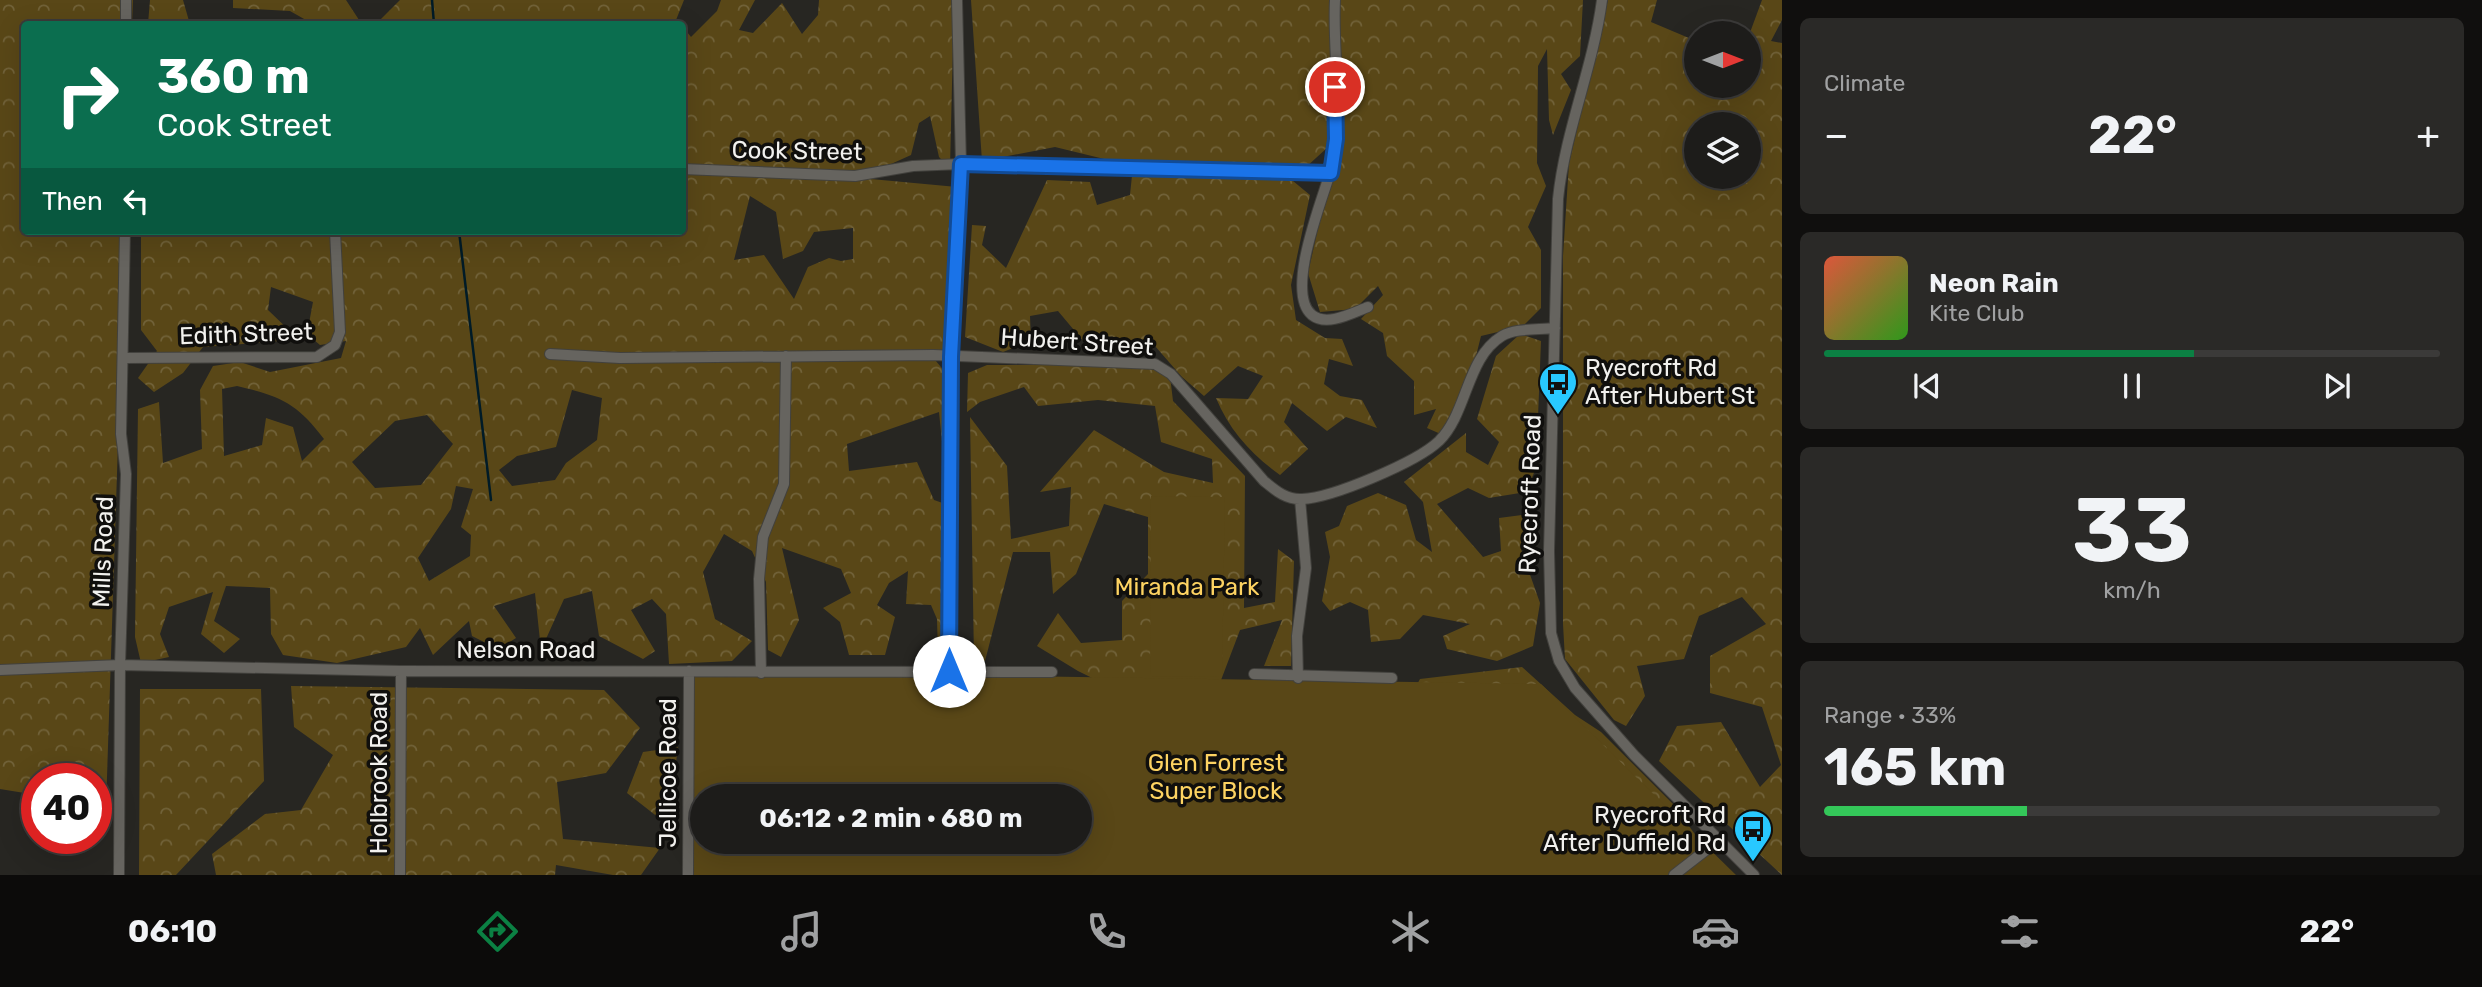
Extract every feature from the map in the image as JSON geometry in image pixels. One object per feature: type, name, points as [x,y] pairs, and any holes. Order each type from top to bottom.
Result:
[{"type":"street","points":[[126,0],[126,21]]},
{"type":"street","points":[[949,671],[951,357],[961,164],[957,0]]},
{"type":"street","points":[[1335,0],[1336,139],[1331,173],[1303,263],[1303,301],[1311,314],[1325,320],[1368,307]]},
{"type":"street","name":"Ryecroft Road","points":[[1602,0],[1593,50],[1561,171],[1548,600],[1550,633],[1559,661],[1575,688],[1634,755],[1754,875]]},
{"type":"street","name":"Cook Street","points":[[686,169],[855,176],[913,166],[961,164],[1331,173]]},
{"type":"street","name":"Mills Road","points":[[119,875],[120,666],[126,474],[121,434],[125,235]]},
{"type":"street","name":"Edith Street","points":[[124,358],[317,357],[335,345],[340,332],[335,235]]},
{"type":"street","points":[[1298,678],[1297,636],[1306,568],[1300,499],[1362,484],[1438,442],[1455,419],[1483,354],[1503,335],[1555,328]]},
{"type":"street","name":"Hubert Street","points":[[550,354],[620,358],[951,357],[1155,364],[1171,374],[1264,481],[1278,492],[1300,499]]},
{"type":"street","points":[[761,673],[760,579],[763,537],[784,484],[786,356]]},
{"type":"street","name":"Nelson Road","points":[[0,670],[120,666],[401,671],[1052,672]]},
{"type":"street","name":"Holbrook Road","points":[[400,875],[401,671]]},
{"type":"street","name":"Jellicoe Road","points":[[688,875],[690,671]]},
{"type":"street","points":[[1254,674],[1298,678],[1392,678]]},
{"type":"street","points":[[1674,875],[1719,840]]},
{"type":"green space","points":[[0,0],[133,0],[132,21],[21,21],[21,235],[125,235],[107,763],[21,763],[21,792],[0,789]]},
{"type":"green space","points":[[150,0],[183,0],[189,21],[148,21]]},
{"type":"green space","points":[[233,0],[346,0],[360,21],[308,21],[290,11],[233,8]]},
{"type":"green space","points":[[400,0],[684,0],[677,21],[379,21]]},
{"type":"green space","points":[[721,0],[755,0],[739,30],[753,33],[782,3],[802,34],[818,15],[819,0],[954,0],[950,168],[939,157],[930,116],[919,123],[911,155],[860,178],[957,187],[951,347],[930,354],[951,379],[945,471],[939,412],[847,444],[849,471],[917,462],[934,500],[951,506],[948,621],[938,655],[937,619],[931,605],[906,604],[908,571],[889,583],[877,605],[895,617],[885,655],[849,655],[840,622],[823,608],[851,593],[841,569],[782,548],[799,620],[781,657],[768,650],[766,582],[752,551],[724,534],[703,572],[715,619],[752,641],[732,661],[669,664],[666,614],[652,599],[631,610],[655,651],[643,659],[599,636],[592,591],[564,599],[541,650],[535,593],[494,606],[516,638],[498,649],[472,636],[469,621],[433,655],[420,628],[406,647],[337,663],[283,655],[271,634],[270,588],[226,586],[214,621],[240,639],[224,653],[201,634],[213,592],[169,607],[160,634],[169,657],[141,663],[135,637],[138,409],[159,402],[163,463],[202,449],[200,390],[213,366],[240,362],[270,372],[341,358],[346,341],[320,345],[307,334],[313,302],[271,287],[268,310],[293,334],[281,341],[203,347],[183,373],[154,392],[138,378],[157,351],[141,330],[141,235],[686,235],[686,31],[691,37],[717,11]],"holes":[[[750,196],[776,212],[783,259],[803,251],[814,232],[853,228],[853,259],[841,261],[829,258],[808,267],[794,299],[764,255],[734,260]],[[237,386],[265,393],[296,409],[324,439],[302,461],[293,427],[266,418],[262,445],[224,456],[222,389]],[[572,390],[602,398],[597,440],[566,463],[555,480],[512,486],[499,470],[517,456],[556,447]],[[427,415],[453,444],[421,485],[375,488],[352,462],[395,421]],[[456,486],[473,489],[461,527],[471,535],[470,556],[429,581],[418,558],[451,509]]]},
{"type":"green space","points":[[971,0],[1583,0],[1580,56],[1561,74],[1571,90],[1553,135],[1549,120],[1547,49],[1538,66],[1537,163],[1546,186],[1528,227],[1541,250],[1541,308],[1523,326],[1481,336],[1470,380],[1443,435],[1427,428],[1436,409],[1414,415],[1414,381],[1387,356],[1383,333],[1361,319],[1383,295],[1378,286],[1355,309],[1320,312],[1308,273],[1323,206],[1339,162],[1328,147],[1305,168],[1276,167],[1310,195],[1291,285],[1296,320],[1325,338],[1342,339],[1353,366],[1329,359],[1324,384],[1340,396],[1362,400],[1377,428],[1346,417],[1327,431],[1292,403],[1284,422],[1308,449],[1280,475],[1242,441],[1216,398],[1248,399],[1263,376],[1238,366],[1204,396],[1182,377],[1155,346],[1084,342],[1058,311],[1030,316],[1031,341],[1003,352],[965,337],[972,225],[986,226],[982,245],[1006,268],[1047,180],[1090,182],[1097,205],[1130,195],[1133,166],[1055,147],[982,161]]},
{"type":"green space","points":[[1608,0],[1657,0],[1651,22],[1684,36],[1684,98],[1761,98],[1761,21],[1754,21],[1762,0],[1782,0],[1782,20],[1771,41],[1782,43],[1782,875],[1659,761],[1677,726],[1721,722],[1760,787],[1781,765],[1762,707],[1710,693],[1710,656],[1766,624],[1742,597],[1699,616],[1684,659],[1637,666],[1645,696],[1626,726],[1614,720],[1565,659],[1563,256],[1569,163]]},
{"type":"green space","points":[[1520,334],[1541,341],[1536,468],[1526,492],[1489,498],[1468,488],[1437,504],[1483,557],[1501,551],[1499,518],[1522,515],[1536,519],[1521,549],[1540,603],[1533,646],[1497,661],[1447,649],[1443,636],[1470,624],[1423,615],[1400,639],[1371,642],[1368,610],[1350,602],[1330,611],[1322,601],[1330,557],[1325,532],[1339,526],[1347,506],[1378,493],[1406,505],[1416,540],[1432,552],[1423,502],[1404,482],[1466,433],[1466,452],[1488,465],[1499,442],[1477,419],[1496,356]]},
{"type":"green space","points":[[987,365],[1142,365],[1170,376],[1173,401],[1245,476],[1244,608],[1275,602],[1278,549],[1294,561],[1291,666],[1264,666],[1282,620],[1240,630],[1218,688],[1363,785],[1420,679],[1522,667],[1575,715],[1601,732],[1673,804],[1702,844],[1213,875],[1135,699],[1078,671],[1037,646],[1058,613],[1081,643],[1122,640],[1122,601],[1148,574],[1148,517],[1104,504],[1076,574],[1053,594],[1050,552],[1013,552],[985,661],[974,659],[970,417],[1007,466],[1011,539],[1069,526],[1071,487],[1040,492],[1094,430],[1164,472],[1213,483],[1212,459],[1161,442],[1155,406],[1098,400],[1038,406],[1024,387],[980,402],[967,412],[968,373]]},
{"type":"green space","name":"Miranda Park","points":[[1151,496],[1225,497],[1222,677],[1150,676]]},
{"type":"green space","name":"Glen Forrest Super Block","points":[[690,671],[1541,684],[1736,875],[688,875]]},
{"type":"green space","points":[[291,686],[604,690],[640,728],[606,773],[557,782],[563,839],[660,848],[641,875],[613,875],[556,865],[555,875],[216,875],[212,854],[265,814],[301,810],[333,755],[294,727]]},
{"type":"green space","points":[[140,689],[261,689],[264,781],[176,875],[139,875]]},
{"type":"green space","points":[[678,747],[668,825],[627,793],[643,752]]},
{"type":"waterway","points":[[432,0],[434,21]]},
{"type":"waterway","points":[[459,235],[491,500]]},
{"type":"place","name":"Ryecroft Rd After Hubert St","points":[[1558,416]]},
{"type":"place","name":"Ryecroft Rd After Duffield Rd","points":[[1753,863]]},
{"type":"route","points":[[949,671],[951,357],[961,164],[1331,173],[1336,139],[1335,87]]}]
